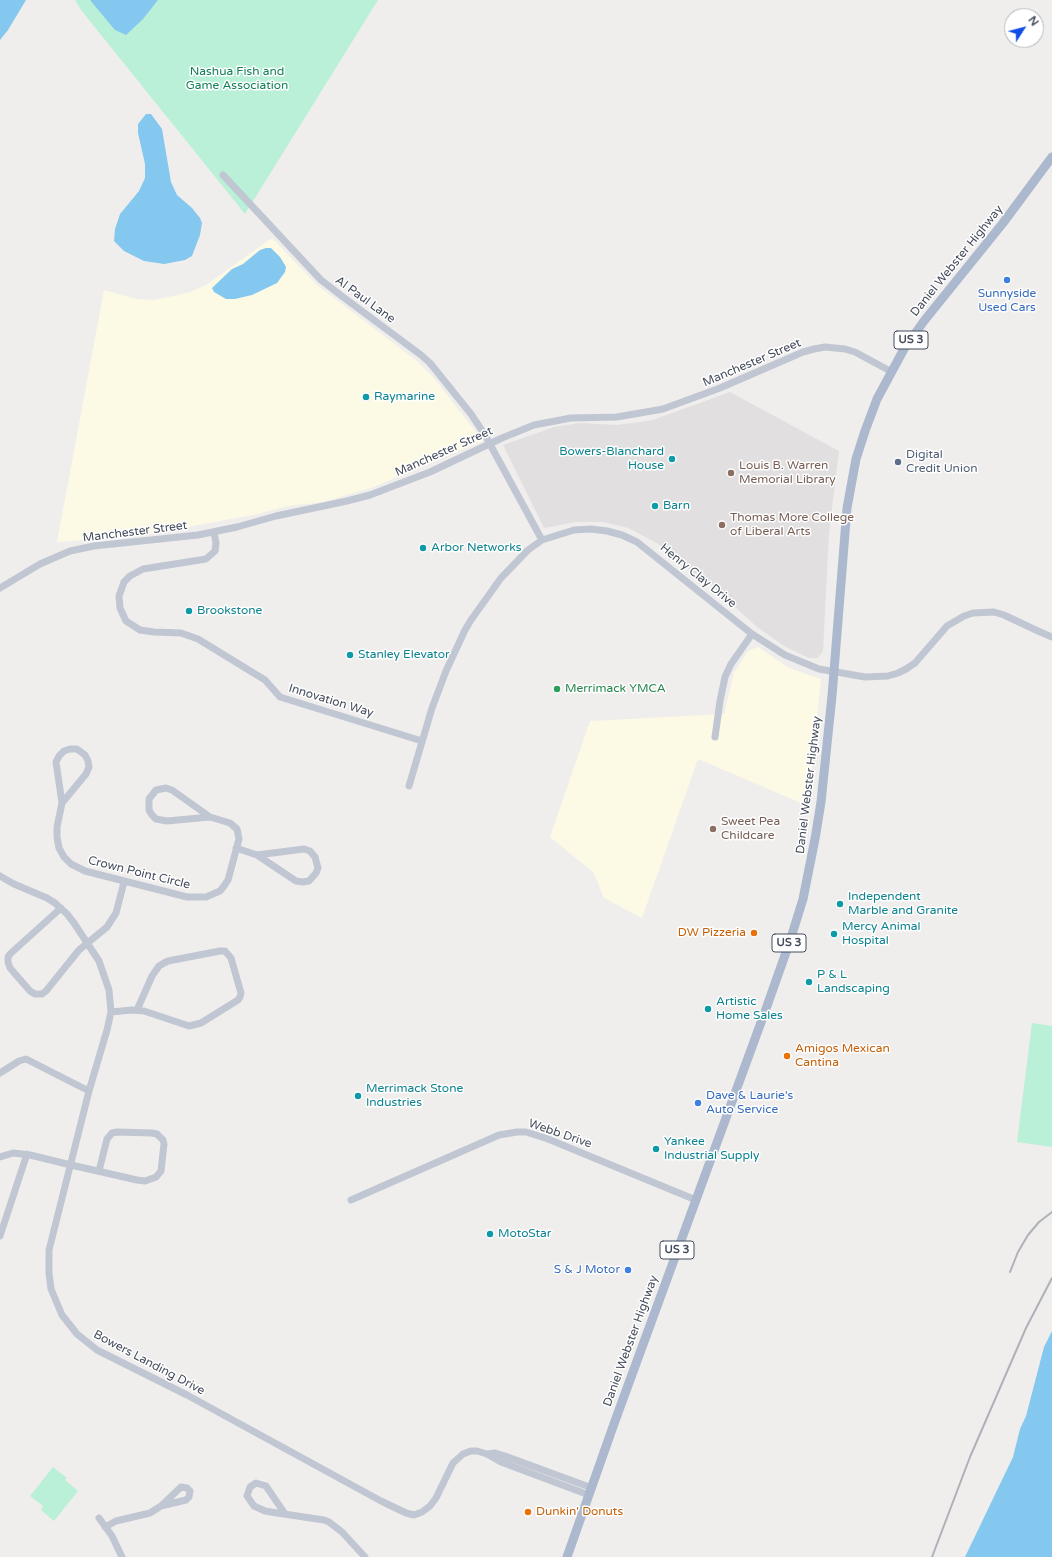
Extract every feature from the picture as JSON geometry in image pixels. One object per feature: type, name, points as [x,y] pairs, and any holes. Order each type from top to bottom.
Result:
[{"type":"main road","name":"Daniel Webster Highway","points":[[567,1557],[776,980],[803,898],[820,814],[844,538],[853,473],[860,444],[871,412],[904,349],[924,321],[1003,223],[1052,157]]},
{"type":"street","name":"Al Paul Lane","points":[[224,175],[321,280],[430,363],[471,414],[490,444]]},
{"type":"street","name":"Manchester Street","points":[[0,588],[40,564],[70,551],[94,546],[166,540],[214,532],[276,516],[323,507],[370,494],[430,472],[534,425],[571,418],[617,417],[663,410],[720,388],[803,352],[814,349],[825,347],[845,349],[855,352],[892,372]]},
{"type":"street","points":[[490,444],[542,540]]},
{"type":"street","name":"Henry Clay Drive","points":[[409,786],[422,741],[446,671],[465,630],[501,578],[524,554],[542,540],[574,530],[591,528],[607,531],[622,535],[637,542],[752,634],[774,649],[797,661],[819,669],[865,677],[888,676],[898,673],[915,663],[947,626],[964,616],[973,613],[994,612],[1004,614],[1052,637]]},
{"type":"street","name":"Innovation Way","points":[[214,532],[216,543],[215,551],[206,559],[143,569],[130,576],[124,582],[119,596],[120,608],[126,621],[140,630],[187,634],[198,638],[259,675],[280,697],[422,741]]},
{"type":"street","points":[[715,737],[721,695],[726,677],[731,664],[752,634]]},
{"type":"street","name":"Crown Point Circle","points":[[62,803],[88,771],[89,764],[87,758],[83,752],[77,749],[64,751],[56,762],[62,803],[57,837],[59,848],[64,857],[80,870],[187,897],[206,898],[220,891],[224,886],[228,880],[236,848],[238,839],[237,829],[230,823],[210,817],[172,790],[166,788],[156,790],[149,799],[149,810],[152,815],[162,821],[210,817]]},
{"type":"street","points":[[236,848],[257,855],[296,881],[309,881],[316,873],[318,868],[315,857],[310,851],[304,849],[257,855]]},
{"type":"street","name":"Bowers Landing Drive","points":[[0,876],[14,884],[47,898],[61,908],[71,918],[99,961],[110,990],[111,1012],[107,1030],[89,1091],[49,1250],[51,1289],[62,1316],[84,1341],[97,1350],[187,1395],[381,1502],[406,1513],[414,1514],[422,1512],[430,1506],[436,1498],[453,1463],[463,1454],[477,1451],[505,1456],[590,1491]]},
{"type":"street","points":[[61,908],[10,954],[8,962],[10,968],[31,992],[37,995],[46,992],[76,953],[103,931],[113,918],[118,907],[124,882]]},
{"type":"street","points":[[111,1012],[137,1010],[183,1025],[194,1025],[201,1023],[238,1000],[240,997],[241,993],[231,958],[225,951],[220,951],[164,963],[159,966],[152,976],[137,1010]]},
{"type":"street","points":[[0,1073],[19,1061],[26,1059],[89,1091]]},
{"type":"street","name":"Webb Drive","points":[[351,1200],[499,1135],[526,1132],[548,1139],[696,1200]]},
{"type":"street","points":[[0,1157],[13,1153],[27,1154],[137,1180],[152,1180],[159,1174],[160,1171],[164,1144],[163,1140],[157,1134],[152,1133],[112,1133],[107,1139],[99,1171]]},
{"type":"street","points":[[0,1236],[27,1154]]},
{"type":"street","points":[[285,1514],[266,1486],[256,1484],[250,1487],[247,1496],[254,1506],[265,1511],[329,1522],[342,1532],[365,1557]]},
{"type":"street","points":[[105,1527],[116,1521],[150,1513],[161,1506]]},
{"type":"street","points":[[99,1518],[122,1557]]},
{"type":"shaded area","points":[[272,238],[317,285],[417,361],[434,378],[483,441],[371,488],[323,502],[289,506],[253,515],[139,536],[57,542],[104,290],[137,299],[154,300],[187,293],[206,285]]},
{"type":"shaded area","name":"Thomas More College of Liberal Arts","points":[[730,392],[839,451],[829,533],[823,651],[818,658],[809,658],[784,646],[756,626],[713,587],[683,565],[657,543],[628,528],[603,522],[576,522],[544,528],[503,445],[554,427],[580,423],[617,425],[653,420]]},
{"type":"shaded area","points":[[758,647],[789,668],[821,679],[808,806],[698,759],[642,918],[604,898],[594,873],[550,837],[590,721],[724,714],[734,673],[748,651]]},
{"type":"green space","name":"Nashua Fish and Game Association","points":[[75,0],[378,0],[245,214],[81,10]]},
{"type":"green space","points":[[1032,1023],[1052,1026],[1052,1147],[1017,1142]]},
{"type":"green space","points":[[53,1467],[67,1478],[65,1480],[78,1491],[54,1521],[41,1510],[43,1506],[30,1496]]},
{"type":"water","points":[[0,0],[26,0],[8,30],[0,40]]},
{"type":"water","points":[[90,0],[158,0],[143,19],[126,35],[115,30]]},
{"type":"water","points":[[146,114],[151,114],[162,129],[171,182],[177,195],[192,208],[202,223],[200,235],[192,256],[185,260],[164,264],[144,261],[124,251],[114,241],[115,229],[120,214],[139,191],[145,178],[145,164],[138,133],[138,124]]},
{"type":"water","points":[[271,248],[280,257],[286,267],[285,272],[277,283],[252,295],[235,299],[226,299],[214,292],[212,288],[232,269],[243,264],[260,250]]},
{"type":"water","points":[[1052,1331],[1052,1557],[965,1557],[1013,1457],[1020,1429],[1026,1416],[1044,1347]]},
{"type":"railway","points":[[1010,1272],[1018,1252],[1028,1235],[1039,1222],[1052,1212]]},
{"type":"railway","points":[[932,1557],[970,1457],[1026,1328],[1052,1278]]},
{"type":"place","name":"Sunnyside Used Cars","points":[[1007,280]]},
{"type":"place","name":"Raymarine","points":[[366,397]]},
{"type":"place","name":"Bowers-Blanchard House","points":[[672,459]]},
{"type":"place","name":"Digital Credit Union","points":[[898,462]]},
{"type":"place","name":"Louis B. Warren Memorial Library","points":[[731,473]]},
{"type":"place","name":"Barn","points":[[655,506]]},
{"type":"place","name":"Thomas More College of Liberal Arts","points":[[722,525]]},
{"type":"place","name":"Arbor Networks","points":[[423,548]]},
{"type":"place","name":"Brookstone","points":[[189,611]]},
{"type":"place","name":"Stanley Elevator","points":[[350,655]]},
{"type":"place","name":"Merrimack YMCA","points":[[557,689]]},
{"type":"place","name":"Sweet Pea Childcare","points":[[713,829]]},
{"type":"place","name":"Independent Marble and Granite","points":[[840,904]]},
{"type":"place","name":"DW Pizzeria","points":[[754,933]]},
{"type":"place","name":"Mercy Animal Hospital","points":[[834,934]]},
{"type":"place","name":"P & L Landscaping","points":[[809,982]]},
{"type":"place","name":"Artistic Home Sales","points":[[708,1009]]},
{"type":"place","name":"Amigos Mexican Cantina","points":[[787,1056]]},
{"type":"place","name":"Merrimack Stone Industries","points":[[358,1096]]},
{"type":"place","name":"Dave & Laurie's Auto Service","points":[[698,1103]]},
{"type":"place","name":"Yankee Industrial Supply","points":[[656,1149]]},
{"type":"place","name":"MotoStar","points":[[490,1234]]},
{"type":"place","name":"S & J Motor","points":[[628,1270]]},
{"type":"place","name":"Dunkin' Donuts","points":[[528,1512]]}]
